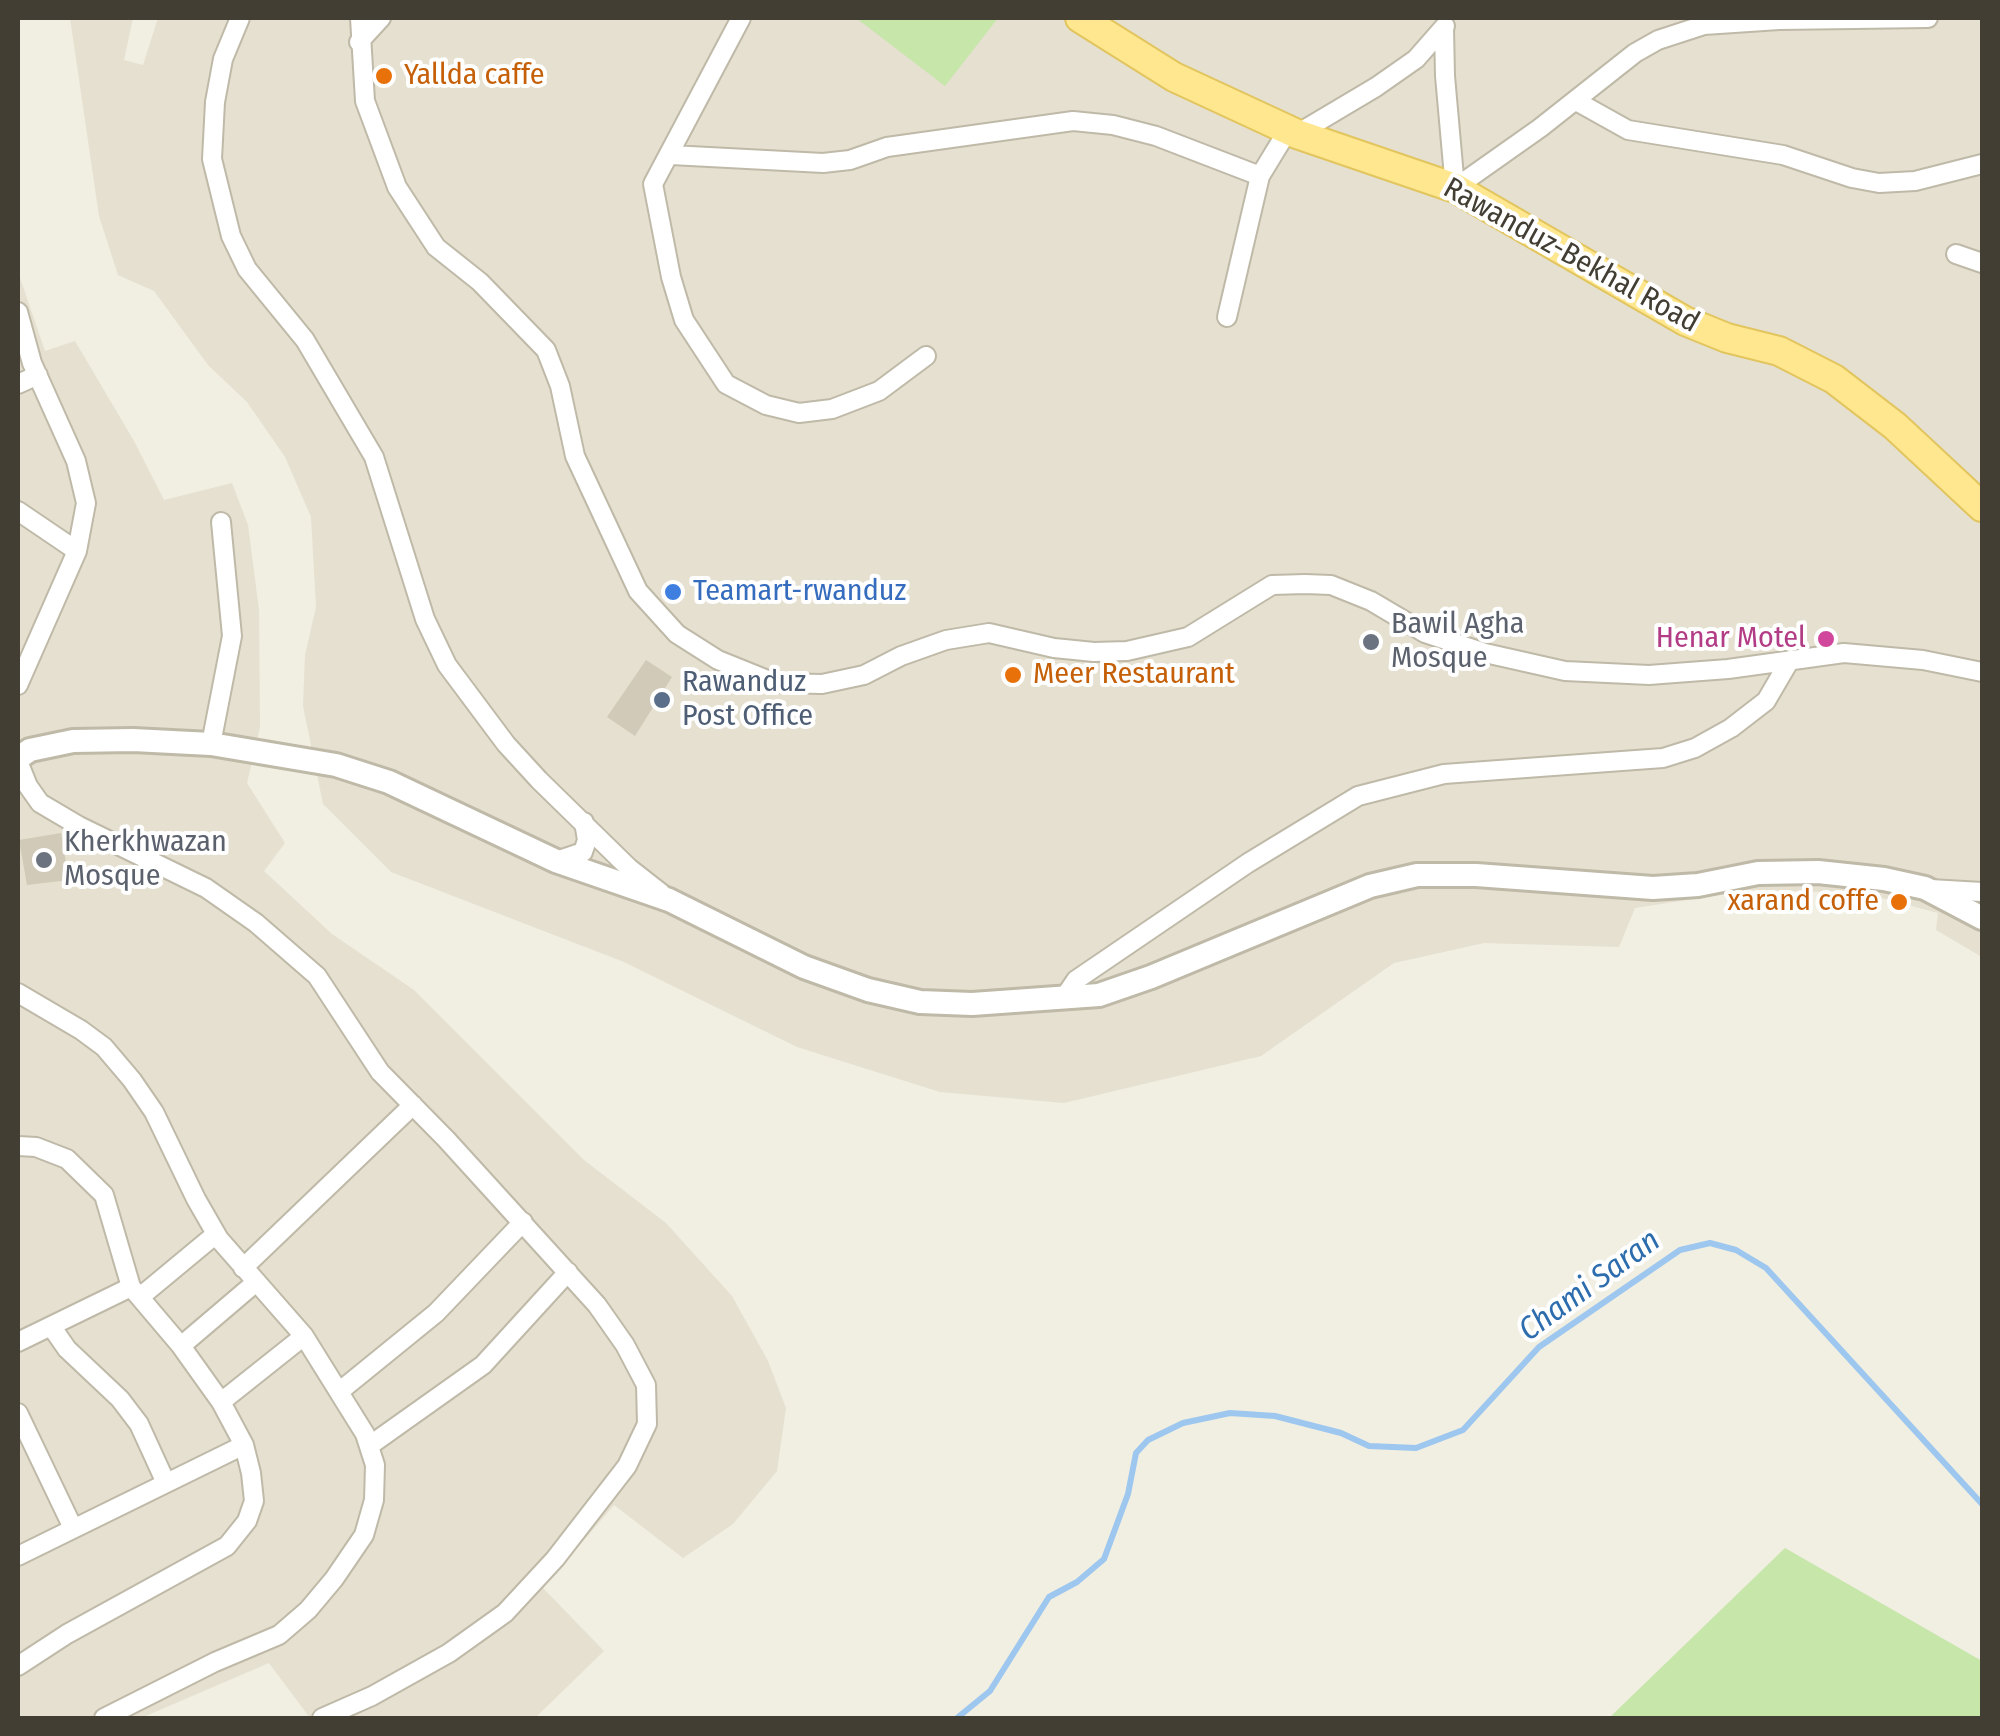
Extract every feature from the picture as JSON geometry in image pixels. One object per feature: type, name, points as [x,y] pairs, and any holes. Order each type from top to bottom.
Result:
[{"type":"main road","name":"Rawanduz-Bekhal Road","points":[[1080,18],[1174,77],[1293,132],[1455,188],[1685,322],[1726,338],[1778,351],[1834,379],[1895,426],[1982,507]]},
{"type":"street","points":[[240,18],[223,59],[214,102],[212,158],[231,236],[247,269],[305,340],[374,457],[425,619],[447,665],[506,744],[629,868],[669,900]]},
{"type":"street","points":[[360,18],[365,100],[397,188],[436,247],[480,282],[546,350],[560,386],[575,456],[638,591],[677,634],[718,660],[775,683],[822,684],[864,675],[946,640],[989,633],[1054,648],[1094,652],[1160,646],[1188,636],[1272,585],[1305,584],[1331,585],[1371,601],[1425,633],[1566,671],[1648,675],[1844,653],[1923,660],[1982,672]]},
{"type":"street","points":[[359,42],[380,18]]},
{"type":"street","points":[[741,18],[653,184],[671,277],[684,320],[726,384],[766,405],[800,412],[832,409],[879,391],[926,356]]},
{"type":"street","points":[[1455,188],[1635,53],[1658,40],[1704,25],[1928,18]]},
{"type":"street","points":[[1227,316],[1260,176],[1293,132],[1376,87],[1416,59],[1447,23]]},
{"type":"street","points":[[1447,23],[1445,76],[1455,188]]},
{"type":"street","points":[[1576,101],[1628,130],[1783,154],[1878,183],[1915,181],[1982,164]]},
{"type":"street","points":[[671,155],[823,163],[850,160],[888,146],[1073,121],[1113,125],[1156,136],[1260,176]]},
{"type":"street","points":[[1956,254],[1982,263]]},
{"type":"street","points":[[18,312],[38,375],[76,461],[86,503],[77,551],[23,659],[18,686]]},
{"type":"street","points":[[18,384],[38,375]]},
{"type":"street","points":[[18,511],[77,551]]},
{"type":"street","points":[[210,744],[232,636],[222,522]]},
{"type":"street","points":[[1063,999],[1076,980],[1248,863],[1358,796],[1444,774],[1663,758],[1694,748],[1742,719],[1766,700],[1790,660]]},
{"type":"street","points":[[322,1718],[372,1696],[449,1652],[505,1613],[555,1558],[627,1466],[648,1424],[646,1385],[598,1306],[380,1072],[318,976],[206,888],[78,826],[40,803],[18,760],[30,750],[73,741],[210,744],[336,766],[389,782],[556,860],[669,900],[804,966],[868,990],[920,1002],[1063,999],[1100,994],[1151,977],[1370,886],[1417,875],[1476,875],[1653,888],[1698,885],[1758,873],[1818,872],[1982,892]]},
{"type":"street","points":[[556,860],[582,852],[587,840],[584,822]]},
{"type":"street","points":[[1925,888],[1982,918]]},
{"type":"street","points":[[18,992],[104,1047],[132,1080],[154,1112],[216,1234],[304,1336],[340,1391],[375,1465],[374,1500],[364,1535],[308,1610],[279,1635],[215,1662],[104,1718]]},
{"type":"street","points":[[181,1346],[413,1105]]},
{"type":"street","points":[[18,1146],[36,1147],[67,1159],[104,1195],[136,1292],[221,1402],[244,1444],[254,1501],[247,1522],[227,1546],[67,1634],[18,1666]]},
{"type":"street","points":[[340,1391],[436,1313],[523,1222]]},
{"type":"street","points":[[18,1342],[136,1292],[216,1234]]},
{"type":"street","points":[[369,1446],[483,1365],[568,1272]]},
{"type":"street","points":[[51,1326],[66,1348],[120,1399],[139,1424],[166,1483]]},
{"type":"street","points":[[221,1402],[304,1336]]},
{"type":"street","points":[[18,1413],[73,1528]]},
{"type":"street","points":[[18,1556],[244,1444]]},
{"type":"shaded area","points":[[70,18],[133,18],[124,60],[143,65],[158,18],[1982,18],[1982,957],[1936,930],[1938,913],[1863,893],[1752,890],[1635,908],[1619,947],[1484,943],[1394,963],[1261,1056],[1064,1103],[940,1092],[797,1047],[624,962],[391,872],[323,804],[303,706],[305,655],[316,607],[311,517],[285,457],[247,402],[208,365],[154,291],[118,275],[99,216]]},
{"type":"shaded area","points":[[18,272],[45,351],[75,341],[164,500],[232,483],[248,525],[259,610],[260,727],[247,783],[285,843],[264,871],[332,934],[414,990],[584,1160],[666,1223],[732,1296],[768,1361],[786,1408],[777,1471],[733,1524],[683,1558],[614,1505],[543,1588],[604,1651],[535,1718],[310,1718],[269,1663],[141,1718],[18,1718]]},
{"type":"green space","points":[[856,18],[998,18],[945,86]]},
{"type":"green space","points":[[1785,1548],[1982,1661],[1982,1718],[1609,1718]]},
{"type":"building","points":[[646,660],[672,677],[635,736],[607,717]]},
{"type":"building","name":"Kherkhwazan Mosque","points":[[61,833],[69,880],[27,885],[19,840]]},
{"type":"waterway","name":"Chami Saran","points":[[957,1718],[990,1691],[1049,1597],[1077,1582],[1104,1559],[1128,1494],[1136,1453],[1148,1440],[1183,1423],[1230,1413],[1275,1416],[1341,1433],[1369,1446],[1416,1448],[1463,1430],[1539,1347],[1680,1250],[1710,1243],[1736,1250],[1766,1268],[1982,1504]]},
{"type":"place","name":"Yallda caffe","points":[[384,76]]},
{"type":"place","name":"Teamart-rwanduz","points":[[673,592]]},
{"type":"place","name":"Henar Motel","points":[[1826,639]]},
{"type":"place","name":"Bawil Agha Mosque","points":[[1371,642]]},
{"type":"place","name":"Meer Restaurant","points":[[1013,675]]},
{"type":"place","name":"Rawanduz Post Office","points":[[662,700]]},
{"type":"place","name":"Kherkhwazan Mosque","points":[[44,860]]},
{"type":"place","name":"xarand coffe","points":[[1899,902]]}]
